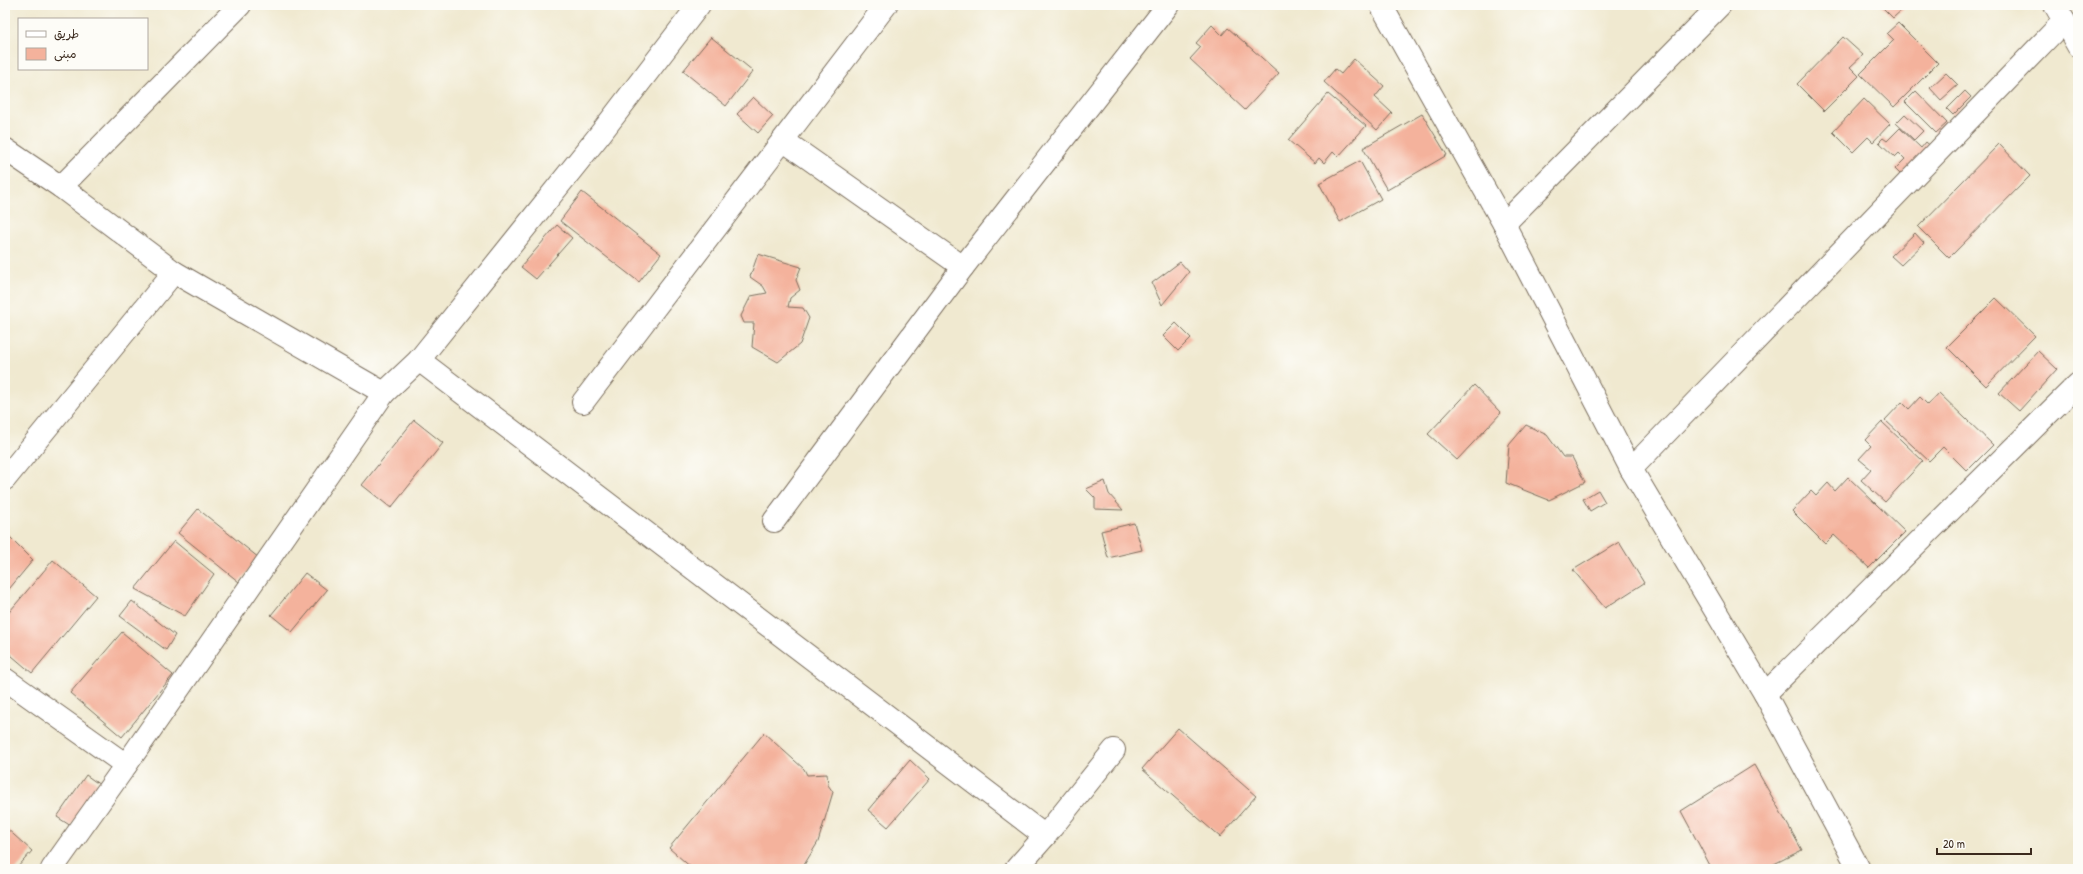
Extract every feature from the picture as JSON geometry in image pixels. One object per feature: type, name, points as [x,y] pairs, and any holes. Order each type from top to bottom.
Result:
[{"type":"street","points":[[61,187],[240,5]]},
{"type":"street","points":[[52,869],[384,393],[418,360],[601,133],[700,5]]},
{"type":"street","points":[[583,402],[784,141],[886,5]]},
{"type":"street","points":[[774,521],[963,267],[1168,5]]},
{"type":"street","points":[[1381,5],[1504,224],[1631,469],[1765,694],[1859,869]]},
{"type":"street","points":[[1504,224],[1720,5]]},
{"type":"street","points":[[1631,469],[2060,13],[2078,46]]},
{"type":"street","points":[[784,141],[963,267]]},
{"type":"street","points":[[5,150],[61,187],[174,272],[384,393]]},
{"type":"street","points":[[5,479],[174,272]]},
{"type":"street","points":[[418,360],[1045,836]]},
{"type":"street","points":[[1765,694],[2078,384]]},
{"type":"street","points":[[5,679],[126,765]]},
{"type":"street","points":[[1017,869],[1114,750]]},
{"type":"building","points":[[1880,5],[1913,5],[1909,9],[1906,6],[1893,18]]},
{"type":"building","points":[[1898,23],[1938,63],[1894,107],[1860,74],[1894,40],[1887,33]]},
{"type":"building","points":[[1212,25],[1222,35],[1228,28],[1279,73],[1245,110],[1190,59],[1201,47],[1196,43]]},
{"type":"building","points":[[711,37],[753,71],[726,106],[683,71]]},
{"type":"building","points":[[1843,37],[1863,55],[1850,67],[1859,76],[1824,111],[1797,84]]},
{"type":"building","points":[[1354,59],[1384,86],[1375,97],[1392,113],[1377,130],[1324,82],[1335,69],[1341,74]]},
{"type":"building","points":[[1946,73],[1958,85],[1941,100],[1930,88]]},
{"type":"building","points":[[1916,91],[1947,123],[1936,133],[1905,102]]},
{"type":"building","points":[[1965,91],[1971,97],[1953,115],[1947,109]]},
{"type":"building","points":[[1328,94],[1366,126],[1338,157],[1333,152],[1324,163],[1319,158],[1315,163],[1288,140]]},
{"type":"building","points":[[753,97],[773,116],[758,133],[737,114]]},
{"type":"building","points":[[1864,99],[1890,124],[1873,142],[1868,137],[1853,152],[1833,132]]},
{"type":"building","points":[[1422,114],[1447,155],[1387,190],[1363,148]]},
{"type":"building","points":[[1905,114],[1923,131],[1914,140],[1896,123]]},
{"type":"building","points":[[1900,128],[1921,148],[1926,142],[1935,150],[1906,180],[1895,169],[1905,159],[1899,153],[1895,157],[1879,142],[1883,138],[1887,141]]},
{"type":"building","points":[[1999,144],[2030,176],[1949,258],[1918,227]]},
{"type":"building","points":[[1360,161],[1381,199],[1340,222],[1319,183]]},
{"type":"building","points":[[582,192],[661,254],[639,282],[560,221]]},
{"type":"building","points":[[557,225],[572,238],[536,279],[521,267]]},
{"type":"building","points":[[1915,233],[1924,243],[1901,265],[1891,256]]},
{"type":"building","points":[[758,254],[801,267],[796,280],[800,290],[790,298],[788,307],[803,308],[809,318],[800,344],[778,362],[752,347],[754,323],[744,323],[741,316],[751,296],[767,293],[763,286],[750,277]]},
{"type":"building","points":[[1180,262],[1189,272],[1162,305],[1152,283]]},
{"type":"building","points":[[1996,298],[2035,336],[1986,386],[1947,347]]},
{"type":"building","points":[[1176,323],[1191,338],[1178,351],[1163,336]]},
{"type":"building","points":[[2038,351],[2057,369],[2019,411],[1999,393]]},
{"type":"building","points":[[1474,385],[1501,413],[1457,460],[1428,434]]},
{"type":"building","points":[[1939,393],[1993,445],[1967,471],[1943,447],[1929,461],[1885,420],[1902,402],[1909,409],[1920,397],[1928,405]]},
{"type":"building","points":[[414,420],[443,443],[391,508],[362,485]]},
{"type":"building","points":[[1882,422],[1923,461],[1885,502],[1861,480],[1871,469],[1859,459],[1871,446],[1865,440]]},
{"type":"building","points":[[1526,425],[1547,435],[1563,457],[1572,457],[1585,482],[1549,500],[1506,483],[1509,445]]},
{"type":"building","points":[[1848,477],[1905,532],[1869,568],[1834,535],[1825,544],[1792,511],[1811,491],[1816,496],[1828,483],[1835,491]]},
{"type":"building","points":[[1105,481],[1109,494],[1123,510],[1095,509],[1095,498],[1086,489]]},
{"type":"building","points":[[1598,490],[1605,502],[1590,511],[1583,499]]},
{"type":"building","points":[[198,509],[259,558],[239,582],[178,533]]},
{"type":"building","points":[[1134,523],[1142,550],[1108,558],[1101,531]]},
{"type":"building","points":[[5,532],[33,560],[5,594]]},
{"type":"building","points":[[174,541],[214,574],[185,616],[135,589]]},
{"type":"building","points":[[1619,542],[1644,583],[1605,608],[1573,570]]},
{"type":"building","points":[[53,560],[96,596],[32,673],[5,650],[5,617]]},
{"type":"building","points":[[305,573],[327,590],[292,632],[271,615]]},
{"type":"building","points":[[132,601],[175,635],[166,650],[120,616]]},
{"type":"building","points":[[122,632],[173,675],[122,737],[70,693]]},
{"type":"building","points":[[1178,728],[1256,796],[1220,837],[1142,769]]},
{"type":"building","points":[[764,733],[804,769],[807,775],[827,774],[828,785],[833,792],[818,842],[804,865],[799,869],[693,869],[669,848]]},
{"type":"building","points":[[910,760],[930,779],[888,827],[868,810]]},
{"type":"building","points":[[1754,765],[1802,850],[1764,869],[1712,869],[1681,811]]},
{"type":"building","points":[[86,775],[100,785],[71,826],[57,817]]},
{"type":"building","points":[[5,827],[32,851],[16,869],[5,869]]}]
